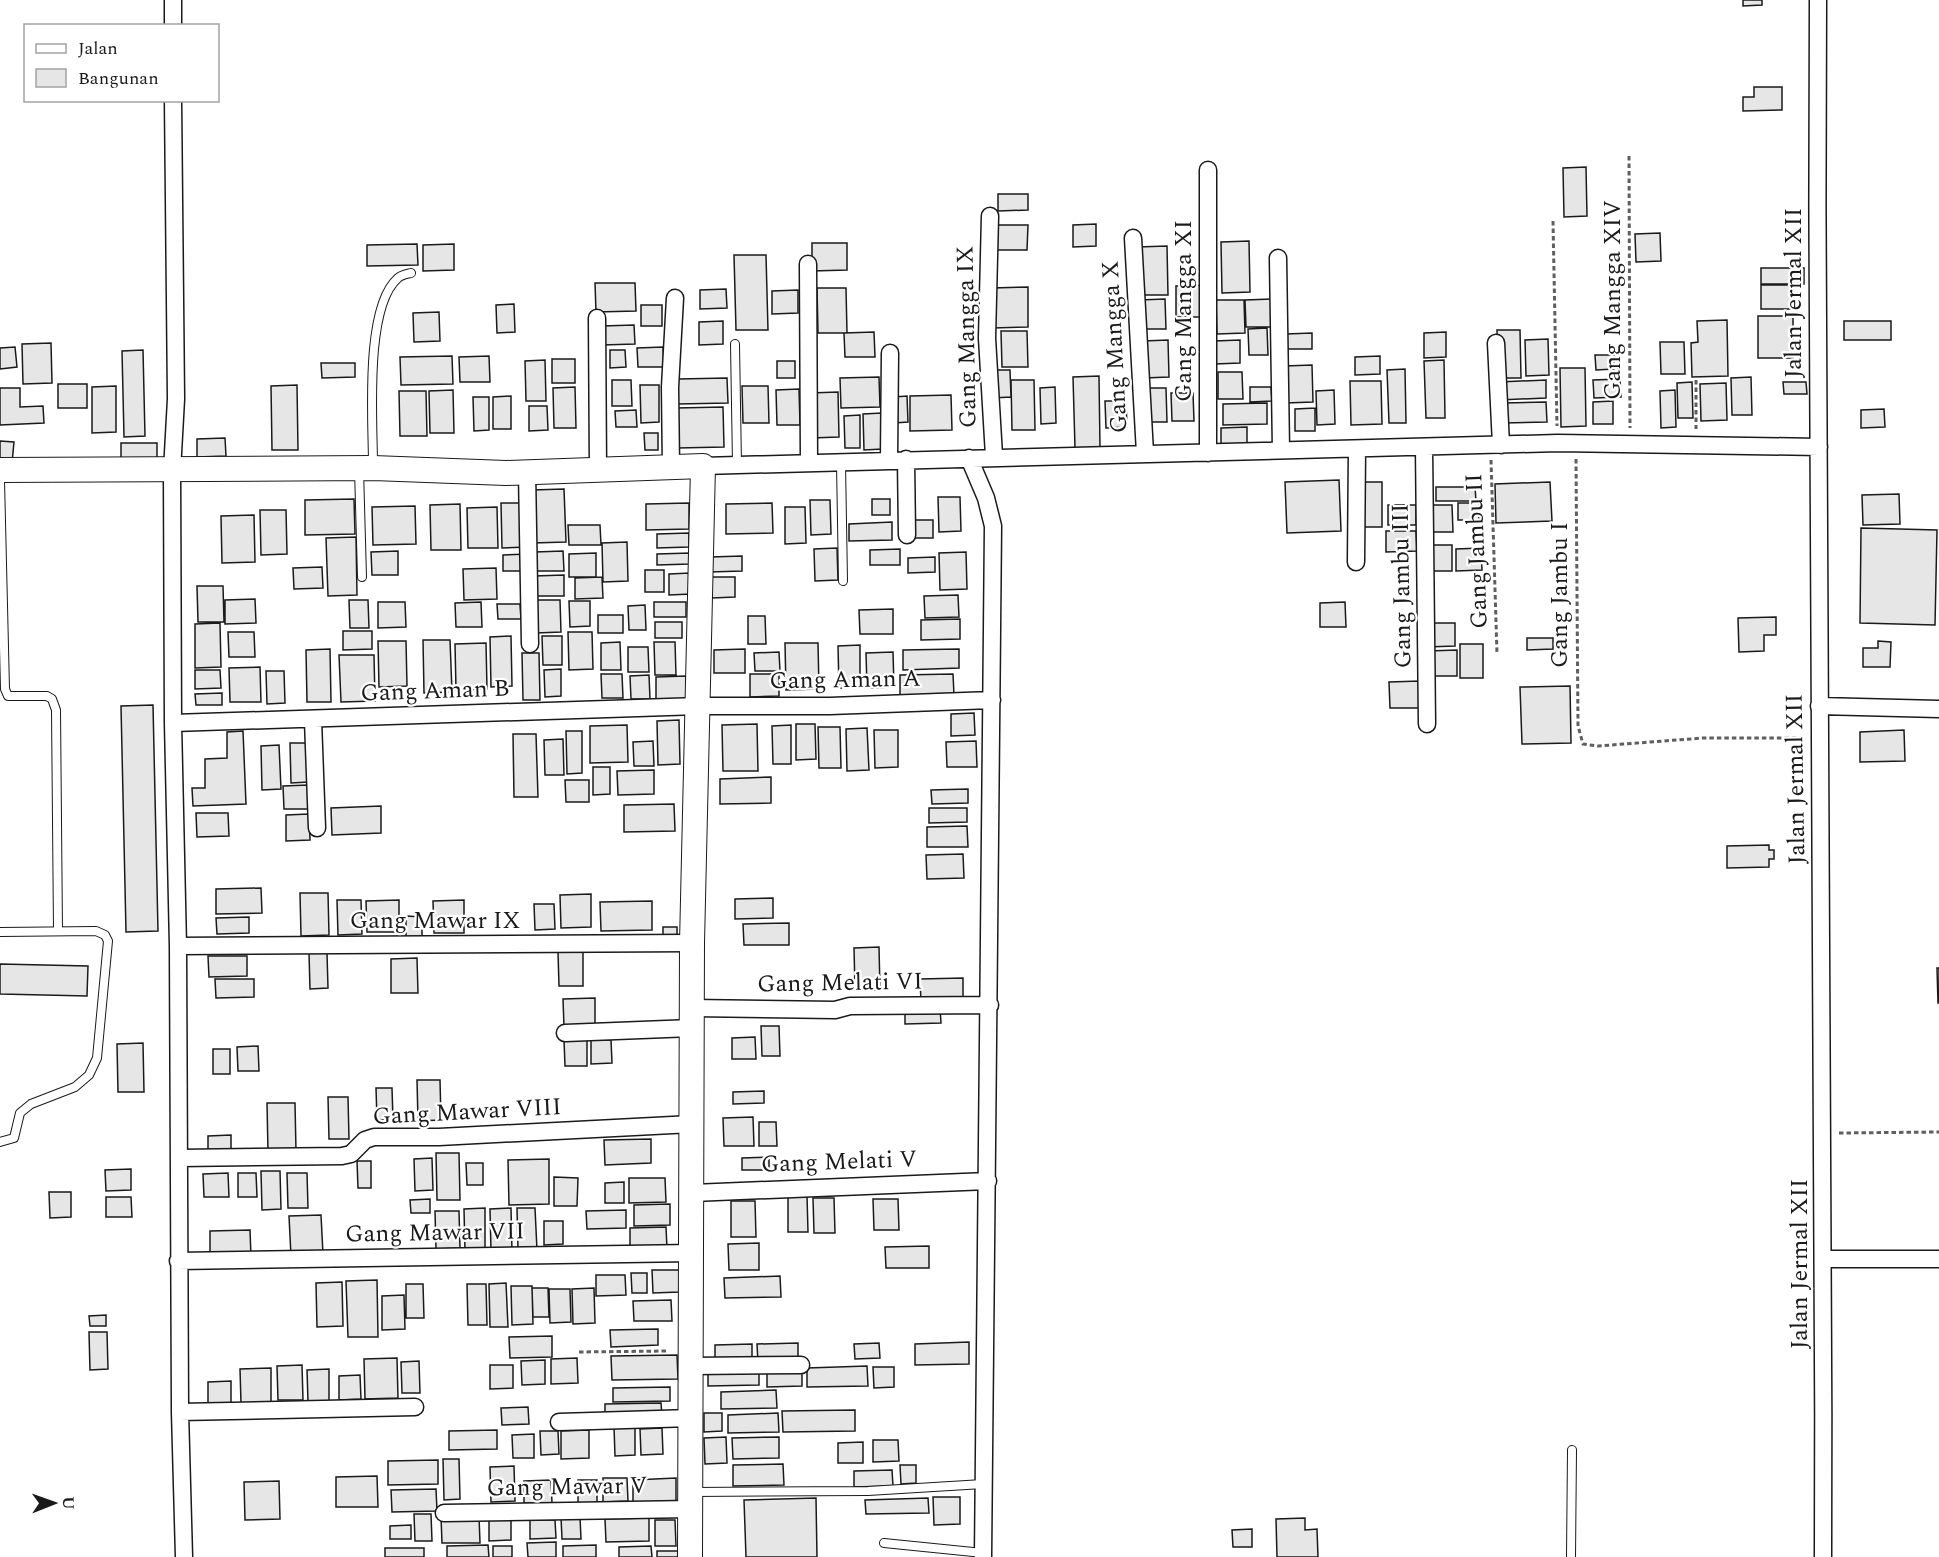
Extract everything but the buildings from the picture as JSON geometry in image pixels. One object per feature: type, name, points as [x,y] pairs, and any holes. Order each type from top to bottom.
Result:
[{"type":"street","points":[[173,0],[173,24]]},
{"type":"street","name":"Jalan Jermal XII","points":[[1818,0],[1819,706],[1824,1133],[1823,1557]]},
{"type":"street","points":[[173,102],[176,399],[172,471],[173,723],[180,1158],[178,1261],[184,1557]]},
{"type":"street","name":"Gang Mangga XI","points":[[1208,170],[1209,453]]},
{"type":"street","name":"Gang Mangga IX","points":[[990,216],[987,338],[994,456]]},
{"type":"street","name":"Gang Mangga X","points":[[1133,238],[1144,453]]},
{"type":"street","points":[[1278,258],[1281,450]]},
{"type":"street","points":[[808,264],[810,462]]},
{"type":"street","points":[[671,467],[670,387],[675,298]]},
{"type":"street","points":[[597,318],[598,470]]},
{"type":"street","points":[[1495,446],[1496,343]]},
{"type":"street","points":[[890,353],[898,459],[907,535]]},
{"type":"street","points":[[0,470],[172,471],[366,468],[528,472],[994,456],[1209,453],[1558,443],[1819,447]]},
{"type":"street","name":"Gang Jambu III","points":[[1424,447],[1427,724]]},
{"type":"street","points":[[1356,562],[1357,449]]},
{"type":"street","points":[[969,458],[987,498],[993,526],[983,1555]]},
{"type":"street","points":[[690,1557],[693,1252],[692,943],[704,466]]},
{"type":"street","points":[[528,472],[531,644]]},
{"type":"street","name":"Gang Aman A","points":[[699,706],[830,706],[992,700]]},
{"type":"street","name":"Gang Aman B","points":[[173,723],[699,706]]},
{"type":"street","points":[[1819,706],[1939,709]]},
{"type":"street","points":[[313,720],[317,828]]},
{"type":"street","name":"Gang Mawar IX","points":[[178,946],[692,943]]},
{"type":"street","name":"Gang Melati VI","points":[[565,1033],[692,1018],[835,1010],[850,1006],[990,1005]]},
{"type":"street","name":"Gang Mawar VIII","points":[[180,1158],[342,1156],[351,1154],[365,1140],[383,1136],[439,1137],[692,1124]]},
{"type":"street","name":"Gang Melati V","points":[[693,1193],[988,1181]]},
{"type":"street","name":"Gang Mawar VII","points":[[178,1261],[693,1252]]},
{"type":"street","points":[[1824,1259],[1939,1259]]},
{"type":"street","points":[[692,1358],[801,1365]]},
{"type":"street","points":[[180,1412],[415,1407]]},
{"type":"street","points":[[559,1422],[692,1418]]},
{"type":"street","name":"Gang Mawar V","points":[[444,1513],[691,1500]]},
{"type":"lane","points":[[362,577],[366,468],[378,318],[386,294],[399,276],[411,273]]},
{"type":"lane","points":[[735,344],[737,465]]},
{"type":"lane","points":[[841,463],[843,581]]},
{"type":"lane","points":[[0,480],[3,689],[8,696],[47,696],[52,699],[56,710],[58,931]]},
{"type":"lane","points":[[0,932],[96,931],[105,935],[108,941],[97,1058],[89,1075],[75,1087],[31,1104],[20,1113],[14,1138],[0,1142]]},
{"type":"lane","points":[[1571,1557],[1572,1450]]},
{"type":"lane","points":[[691,1500],[983,1484]]},
{"type":"lane","points":[[884,1543],[983,1555]]},
{"type":"path","name":"Gang Mangga XIV","points":[[1629,156],[1630,444]]},
{"type":"path","points":[[1553,221],[1558,443]]},
{"type":"path","points":[[1696,380],[1696,445]]},
{"type":"path","name":"Gang Jambu I","points":[[1576,444],[1578,726],[1583,744],[1598,746],[1703,738],[1820,739]]},
{"type":"path","name":"Gang Jambu II","points":[[1495,446],[1497,654]]},
{"type":"path","points":[[1824,1133],[1939,1132]]},
{"type":"path","points":[[579,1352],[692,1358]]}]
